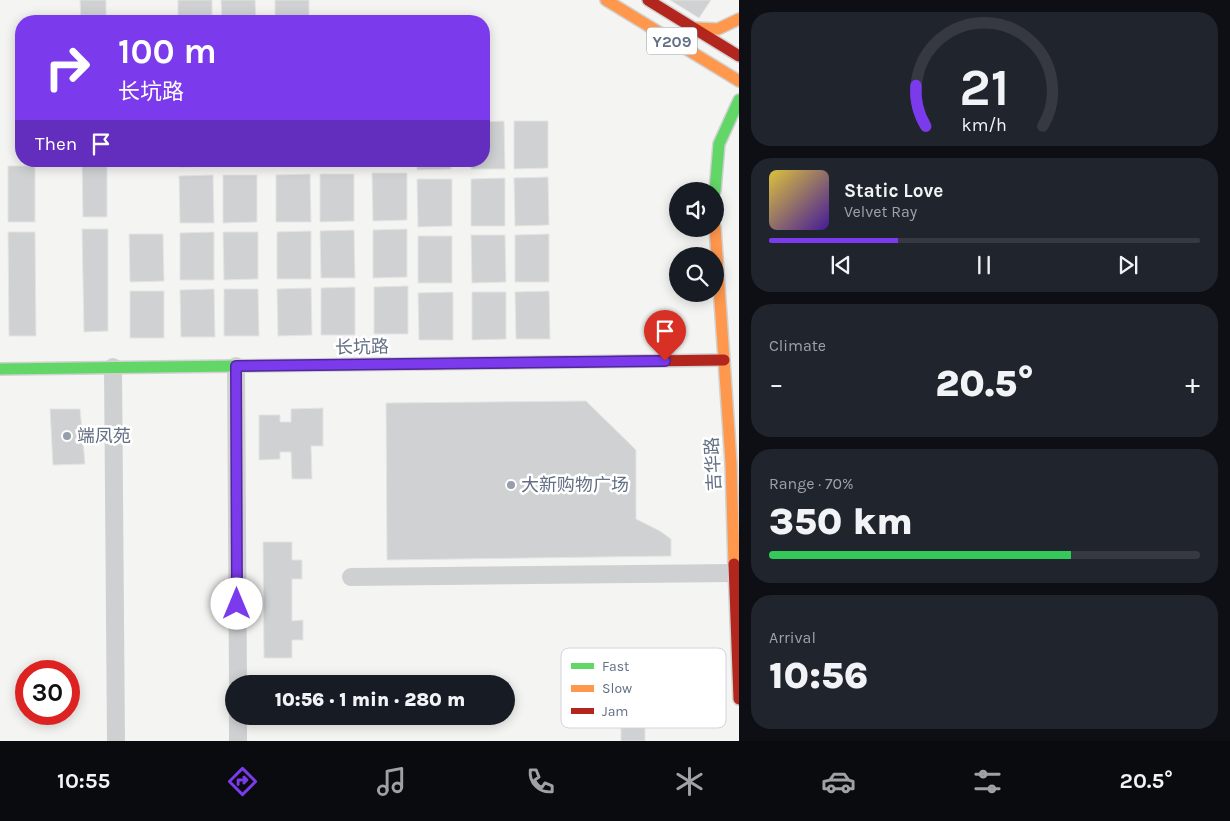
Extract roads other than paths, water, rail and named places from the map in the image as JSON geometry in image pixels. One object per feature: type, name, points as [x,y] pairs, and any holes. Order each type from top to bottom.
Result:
[{"type":"main road","name":"Y209","points":[[606,0],[739,81]]},
{"type":"main road","name":"Y209","points":[[648,0],[739,56]]},
{"type":"main road","points":[[694,28],[711,31],[726,28],[739,19]]},
{"type":"main road","points":[[716,182],[719,144],[739,100]]},
{"type":"main road","name":"吉华路","points":[[716,237],[731,463],[739,699]]},
{"type":"main road","name":"长坑路","points":[[0,369],[724,360]]},
{"type":"street","points":[[236,366],[238,675]]},
{"type":"street","points":[[113,367],[116,741]]},
{"type":"street","points":[[351,577],[736,573]]},
{"type":"street","points":[[238,725],[238,741]]},
{"type":"place","name":"端凤苑","points":[[67,436]]},
{"type":"place","name":"大新购物广场","points":[[511,485]]}]
